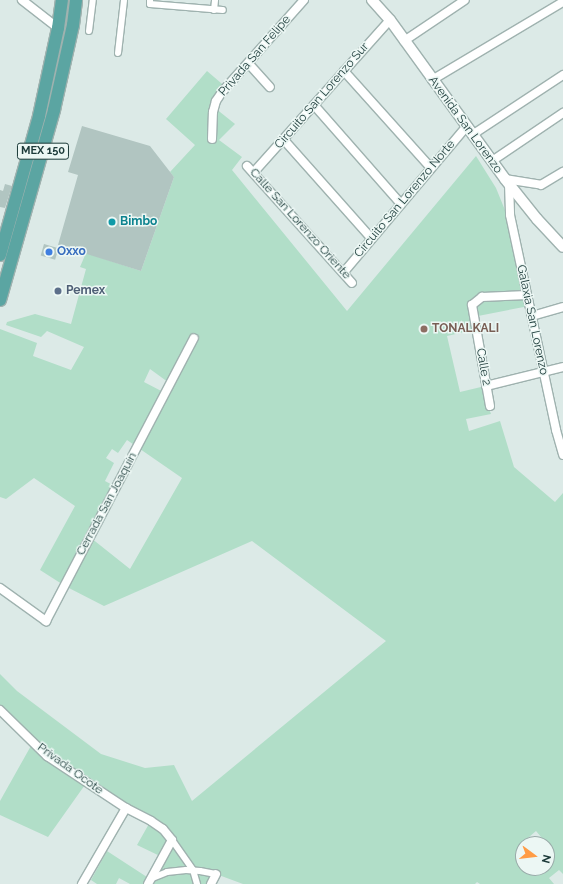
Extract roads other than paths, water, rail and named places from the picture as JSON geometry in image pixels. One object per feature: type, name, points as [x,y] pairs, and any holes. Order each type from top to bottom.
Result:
[{"type":"main road","name":"MEX 150","points":[[0,255],[3,234],[39,116],[58,28],[62,0]]},
{"type":"main road","name":"MEX 150","points":[[0,300],[3,277],[54,110],[73,25],[76,0]]},
{"type":"street","points":[[22,0],[58,28]]},
{"type":"street","points":[[89,32],[93,0]]},
{"type":"street","points":[[118,53],[124,0]]},
{"type":"street","points":[[214,10],[215,0]]},
{"type":"street","name":"Privada San Felipe","points":[[212,139],[213,112],[216,101],[222,92],[249,64],[304,0]]},
{"type":"street","name":"Avenida San Lorenzo","points":[[372,0],[390,20],[507,182],[537,219],[563,247]]},
{"type":"street","points":[[404,41],[465,0]]},
{"type":"street","points":[[150,2],[223,10]]},
{"type":"street","points":[[432,80],[563,2]]},
{"type":"street","name":"Circuito San Lorenzo Sur","points":[[254,172],[390,20]]},
{"type":"street","points":[[249,64],[270,87]]},
{"type":"street","points":[[344,71],[431,168]]},
{"type":"street","name":"Circuito San Lorenzo Norte","points":[[344,272],[431,168],[469,131],[563,75]]},
{"type":"street","points":[[314,105],[401,204]]},
{"type":"street","points":[[492,161],[563,113]]},
{"type":"street","points":[[284,140],[372,238]]},
{"type":"street","name":"Calle San Lorenzo Oriente","points":[[247,166],[352,282]]},
{"type":"street","points":[[507,182],[541,185],[563,172]]},
{"type":"street","name":"Galaxia San Lorenzo","points":[[507,182],[510,216],[543,372],[559,429],[563,455]]},
{"type":"street","name":"Calle 2","points":[[490,406],[472,305],[482,297],[527,295]]},
{"type":"street","points":[[532,316],[563,307]]},
{"type":"street","name":"Cerrada San Joaquín","points":[[0,588],[46,621],[194,338]]},
{"type":"street","points":[[486,386],[563,366]]},
{"type":"street","name":"Privada Ocote","points":[[0,710],[47,756],[126,808],[151,820],[172,840]]},
{"type":"street","points":[[82,884],[126,808]]},
{"type":"street","points":[[149,881],[172,840],[193,870],[198,884]]},
{"type":"street","points":[[149,881],[167,872],[193,870],[216,874],[210,884]]},
{"type":"place","name":"Bimbo","points":[[112,222]]},
{"type":"place","name":"Oxxo","points":[[49,252]]},
{"type":"place","name":"Pemex","points":[[58,291]]},
{"type":"place","name":"TONALKALI","points":[[424,329]]}]
